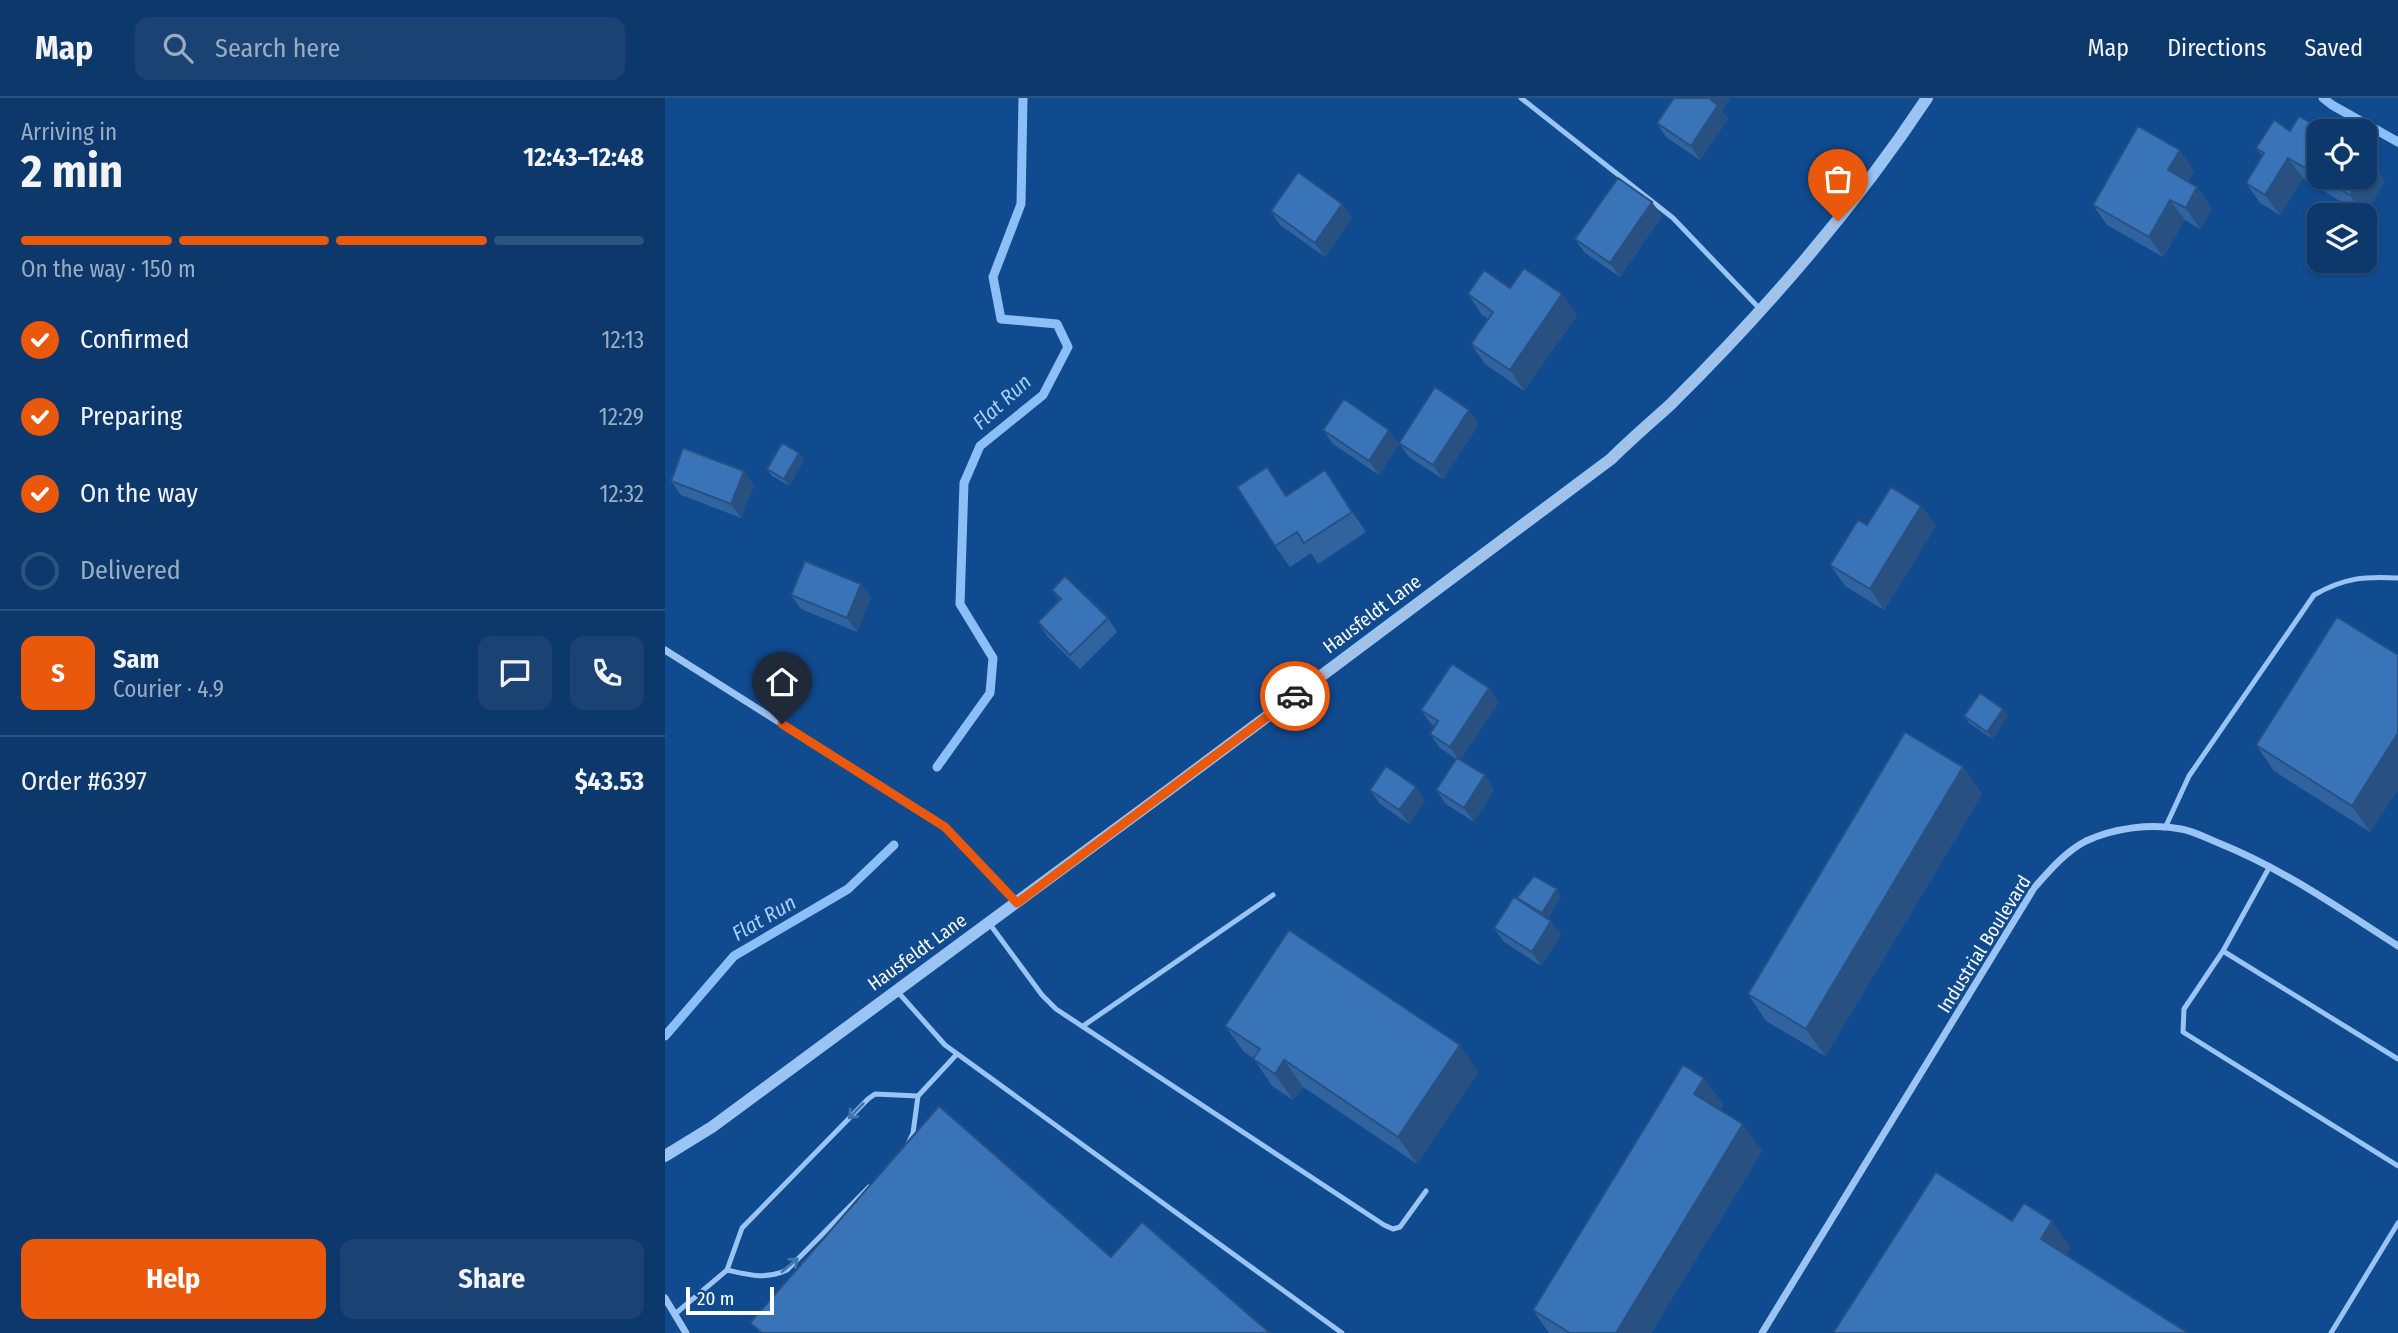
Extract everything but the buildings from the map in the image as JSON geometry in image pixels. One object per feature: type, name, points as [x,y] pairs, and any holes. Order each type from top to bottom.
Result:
[{"type":"street","name":"Hausfeldt Lane","points":[[665,1156],[712,1127],[1017,903],[1611,459],[1668,406],[1760,309],[1852,203],[1927,98]]},
{"type":"street","points":[[665,650],[945,827],[1017,903]]},
{"type":"street","name":"Industrial Boulevard","points":[[1762,1333],[2034,888],[2058,861],[2086,841],[2117,831],[2149,826],[2182,829],[2270,866],[2398,946]]},
{"type":"street","points":[[665,1298],[686,1333]]},
{"type":"lane","points":[[1521,98],[1673,218],[1760,309]]},
{"type":"lane","points":[[2165,828],[2189,776],[2314,595],[2336,583],[2366,576],[2398,578]]},
{"type":"lane","points":[[2270,866],[2223,951],[2184,1009],[2183,1032],[2398,1166]]},
{"type":"lane","points":[[1083,1026],[1273,895]]},
{"type":"lane","points":[[989,923],[1042,995],[1056,1009],[1384,1225],[1393,1229],[1400,1227],[1426,1191]]},
{"type":"lane","points":[[2223,951],[2398,1059]]},
{"type":"lane","points":[[897,991],[933,1034],[957,1054],[1342,1333]]},
{"type":"lane","points":[[904,1150],[913,1133],[918,1096],[957,1054]]},
{"type":"lane","points":[[675,1314],[727,1270],[742,1228],[868,1099],[875,1094],[918,1096]]},
{"type":"lane","points":[[727,1270],[757,1277],[774,1276],[787,1270],[871,1185]]},
{"type":"lane","points":[[2331,1333],[2398,1223]]},
{"type":"waterway","name":"Flat Run","points":[[937,767],[990,693],[993,658],[960,604],[964,483],[980,446],[1043,395],[1068,347],[1057,324],[1001,319],[993,277],[1021,204],[1023,98]]},
{"type":"waterway","points":[[2323,98],[2398,142]]},
{"type":"waterway","name":"Flat Run","points":[[665,1036],[734,956],[848,889],[894,845]]},
{"type":"way so far","points":[[1295,696],[1611,459],[1724,350],[1838,221]]},
{"type":"route","points":[[782,724],[945,827],[1017,903],[1295,696]]}]
